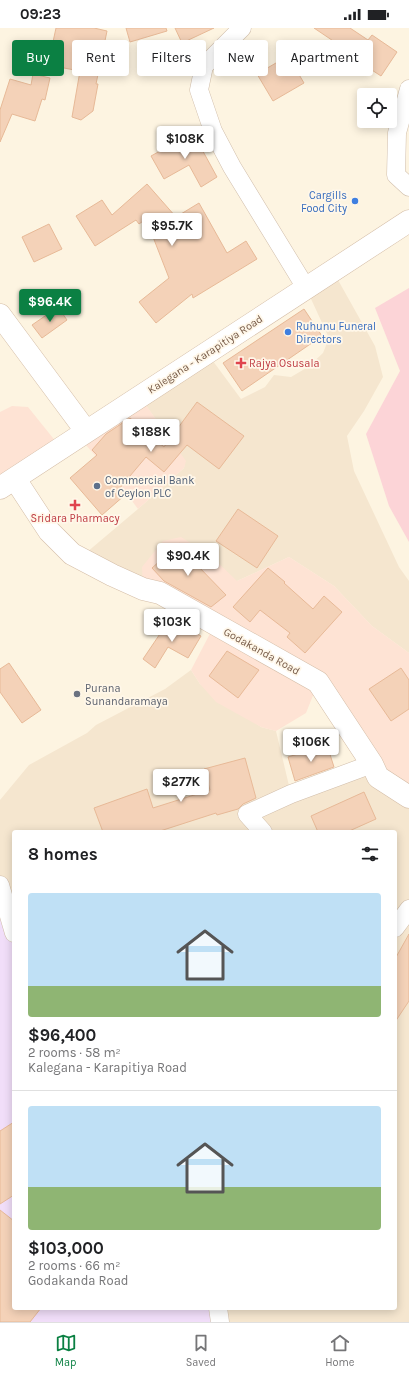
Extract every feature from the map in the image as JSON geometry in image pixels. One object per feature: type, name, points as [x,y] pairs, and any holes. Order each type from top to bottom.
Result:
[{"type":"street","points":[[242,28],[204,66],[199,90],[213,131],[232,166],[306,288]]},
{"type":"street","points":[[409,89],[397,133],[396,175],[409,187]]},
{"type":"street","name":"Kalegana - Karapitiya Road","points":[[7,484],[409,221]]},
{"type":"street","points":[[0,315],[86,431]]},
{"type":"street","name":"Godakanda Road","points":[[7,484],[49,531],[72,554],[118,578],[143,589],[160,593],[318,682],[372,764],[378,778],[409,797]]},
{"type":"street","points":[[261,830],[247,814],[291,794],[372,764]]},
{"type":"street","points":[[0,885],[12,926]]},
{"type":"street","points":[[397,925],[409,909]]},
{"type":"street","points":[[218,1310],[220,1322]]},
{"type":"shaded area","points":[[333,271],[375,346],[383,377],[364,411],[347,436],[354,471],[399,567],[409,581],[409,653],[372,626],[334,586],[289,557],[237,581],[160,593],[80,558],[184,468],[185,461],[140,397],[207,353],[241,399],[265,387],[274,375],[291,377],[308,367],[323,353],[329,338],[306,288]]},
{"type":"shaded area","points":[[409,288],[409,542],[389,506],[366,434],[400,371],[375,308]]},
{"type":"shaded area","points":[[140,397],[186,461],[184,468],[138,509],[115,478],[78,436]]},
{"type":"shaded area","points":[[12,406],[28,407],[61,448],[0,488],[0,412]]},
{"type":"shaded area","points":[[181,537],[210,555],[237,581],[289,557],[334,586],[372,626],[409,653],[409,797],[378,777],[318,683],[306,713],[276,731],[261,727],[216,702],[200,684],[191,670],[215,624],[143,589],[142,567],[163,541]]},
{"type":"shaded area","points":[[191,670],[200,684],[261,727],[276,731],[291,794],[372,764],[409,797],[409,1322],[220,1322],[218,1310],[397,1310],[397,830],[12,830],[12,926],[0,885],[0,800],[29,765],[87,733],[96,725],[165,689]]},
{"type":"shaded area","points":[[0,885],[12,926],[12,1310],[218,1310],[220,1322],[0,1322]]},
{"type":"building","points":[[56,28],[94,28],[107,31],[105,40],[72,40],[72,70],[64,68],[64,40],[53,40]]},
{"type":"building","points":[[126,28],[166,28],[167,31],[130,42]]},
{"type":"building","points":[[175,28],[214,28],[188,40],[181,40]]},
{"type":"building","points":[[314,28],[350,28],[368,40],[332,40]]},
{"type":"building","points":[[372,35],[397,52],[381,76],[373,71],[373,40],[368,40]]},
{"type":"building","points":[[276,63],[276,76],[300,76],[304,83],[273,101],[258,76],[268,76],[268,68]]},
{"type":"building","points":[[33,76],[50,78],[45,100],[42,99],[35,121],[12,114],[0,142],[0,110],[10,79],[31,85]]},
{"type":"building","points":[[79,76],[98,76],[96,84],[98,84],[93,111],[81,120],[72,117]]},
{"type":"building","points":[[193,133],[217,177],[201,187],[189,165],[164,179],[151,156]]},
{"type":"building","points":[[147,184],[176,217],[199,203],[227,253],[246,241],[257,259],[193,298],[192,294],[156,323],[139,302],[169,278],[146,219],[139,224],[136,220],[95,246],[76,216],[102,200],[112,215]]},
{"type":"building","points":[[49,224],[62,249],[34,262],[22,237]]},
{"type":"building","points":[[58,307],[67,320],[42,338],[32,325]]},
{"type":"building","points":[[304,309],[322,336],[242,391],[223,363]]},
{"type":"building","points":[[197,402],[244,436],[219,469],[187,445],[164,472],[146,457],[119,489],[125,495],[102,515],[70,478],[97,455],[92,450],[106,434],[130,418],[164,447]]},
{"type":"building","points":[[238,509],[278,536],[257,568],[216,541]]},
{"type":"building","points":[[180,543],[197,563],[196,564],[226,595],[211,607],[164,581],[152,568]]},
{"type":"building","points":[[268,568],[313,609],[324,596],[342,612],[305,653],[287,637],[290,633],[260,610],[250,622],[233,607]]},
{"type":"building","points":[[170,619],[201,636],[188,658],[168,647],[155,668],[143,659]]},
{"type":"building","points":[[227,651],[259,670],[238,698],[209,676]]},
{"type":"building","points":[[9,663],[41,710],[22,723],[0,692],[0,669]]},
{"type":"building","points":[[401,668],[409,680],[409,709],[391,721],[369,689]]},
{"type":"building","points":[[327,745],[334,767],[295,781],[288,757]]},
{"type":"building","points":[[245,758],[256,798],[243,804],[238,809],[217,815],[216,813],[163,830],[102,830],[94,808],[147,789],[153,808],[210,790],[204,769]]},
{"type":"building","points":[[364,792],[376,819],[351,830],[317,830],[311,816]]},
{"type":"building","points":[[409,934],[409,1001],[397,1019],[397,955]]},
{"type":"building","points":[[12,1123],[12,1196],[0,1204],[0,1131]]},
{"type":"building","points":[[0,1210],[12,1219],[12,1310],[39,1310],[30,1322],[0,1322]]},
{"type":"place","name":"Cargills Food City","points":[[355,201]]},
{"type":"place","name":"Ruhunu Funeral Directors","points":[[288,332]]},
{"type":"place","name":"Rajya Osusala","points":[[241,363]]},
{"type":"place","name":"Commercial Bank of Ceylon PLC","points":[[97,486]]},
{"type":"place","name":"Sridara Pharmacy","points":[[75,505]]},
{"type":"place","name":"Purana Sunandaramaya","points":[[77,694]]}]
